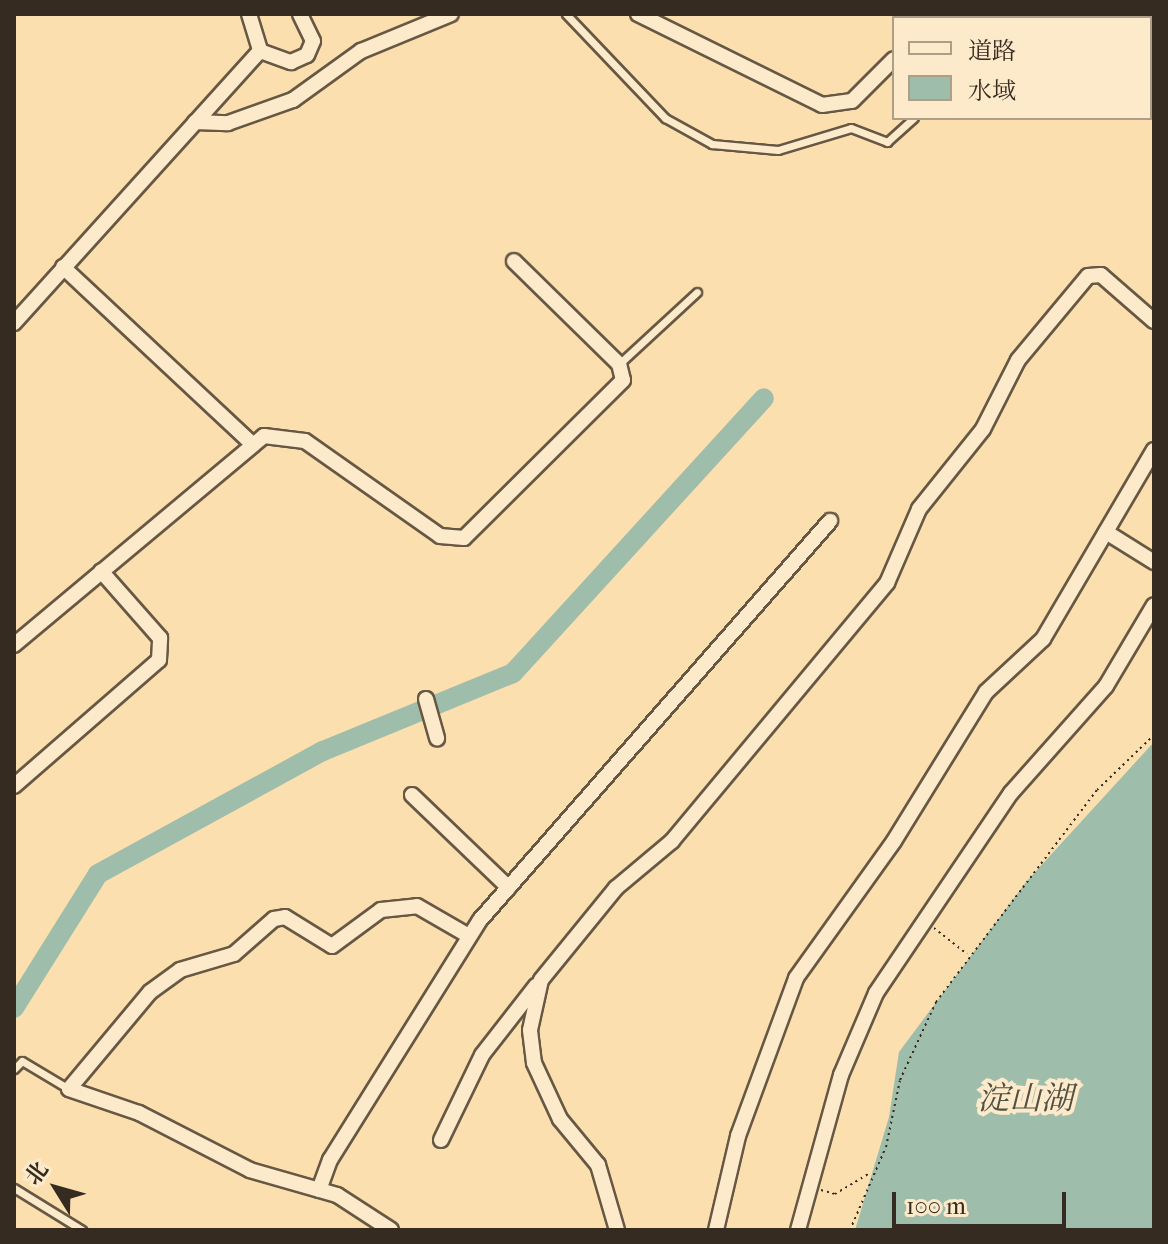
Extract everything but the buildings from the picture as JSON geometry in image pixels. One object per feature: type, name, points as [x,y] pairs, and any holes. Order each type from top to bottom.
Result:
[{"type":"street","points":[[249,14],[260,51]]},
{"type":"street","points":[[260,51],[291,62],[307,55],[310,24],[300,14]]},
{"type":"street","points":[[195,122],[228,123],[293,100],[361,51],[451,14]]},
{"type":"street","points":[[638,14],[822,105],[852,101],[892,61]]},
{"type":"street","points":[[14,323],[260,51]]},
{"type":"street","points":[[14,645],[249,441],[305,441],[452,540],[489,517],[623,380],[619,364],[514,261]]},
{"type":"street","points":[[63,267],[249,441]]},
{"type":"street","points":[[441,1140],[498,1031],[616,888],[672,841],[887,583],[919,509],[983,429],[1018,360],[1088,276],[1101,275],[1154,321]]},
{"type":"street","points":[[716,1230],[738,1136],[796,978],[894,841],[986,692],[1043,639],[1154,450]]},
{"type":"street","points":[[319,1190],[330,1160],[469,936],[830,521]]},
{"type":"street","points":[[1106,532],[1154,562]]},
{"type":"street","points":[[14,786],[159,660],[160,638],[101,571]]},
{"type":"street","points":[[798,1230],[809,1185],[860,1024],[924,920],[978,852],[1011,793],[1106,686],[1154,605]]},
{"type":"street","points":[[426,699],[437,738]]},
{"type":"street","points":[[412,795],[509,888]]},
{"type":"street","points":[[391,1230],[319,1190],[250,1170],[139,1113],[69,1089],[150,992],[180,970],[234,954],[274,919],[285,917],[332,946],[381,910],[417,906],[469,936]]},
{"type":"street","points":[[541,980],[531,1037],[545,1094],[598,1165],[617,1230]]},
{"type":"street","points":[[498,1031],[531,1037]]},
{"type":"lane","points":[[566,14],[665,118],[712,144],[778,150],[851,128],[887,142],[912,120]]},
{"type":"lane","points":[[619,364],[697,292]]},
{"type":"lane","points":[[14,1069],[22,1061],[69,1089]]},
{"type":"lane","points":[[14,1188],[82,1230]]},
{"type":"path","points":[[850,1230],[870,1173],[886,1147],[900,1080],[968,955],[1097,790],[1154,735]]},
{"type":"path","points":[[924,920],[968,955]]},
{"type":"path","points":[[809,1185],[835,1194],[870,1173]]},
{"type":"water","name":"淀山湖","points":[[1154,742],[1154,1230],[855,1230],[889,1117],[899,1052],[1026,882]]},
{"type":"waterway","points":[[14,1008],[98,874],[323,751],[513,673],[764,398]]}]
